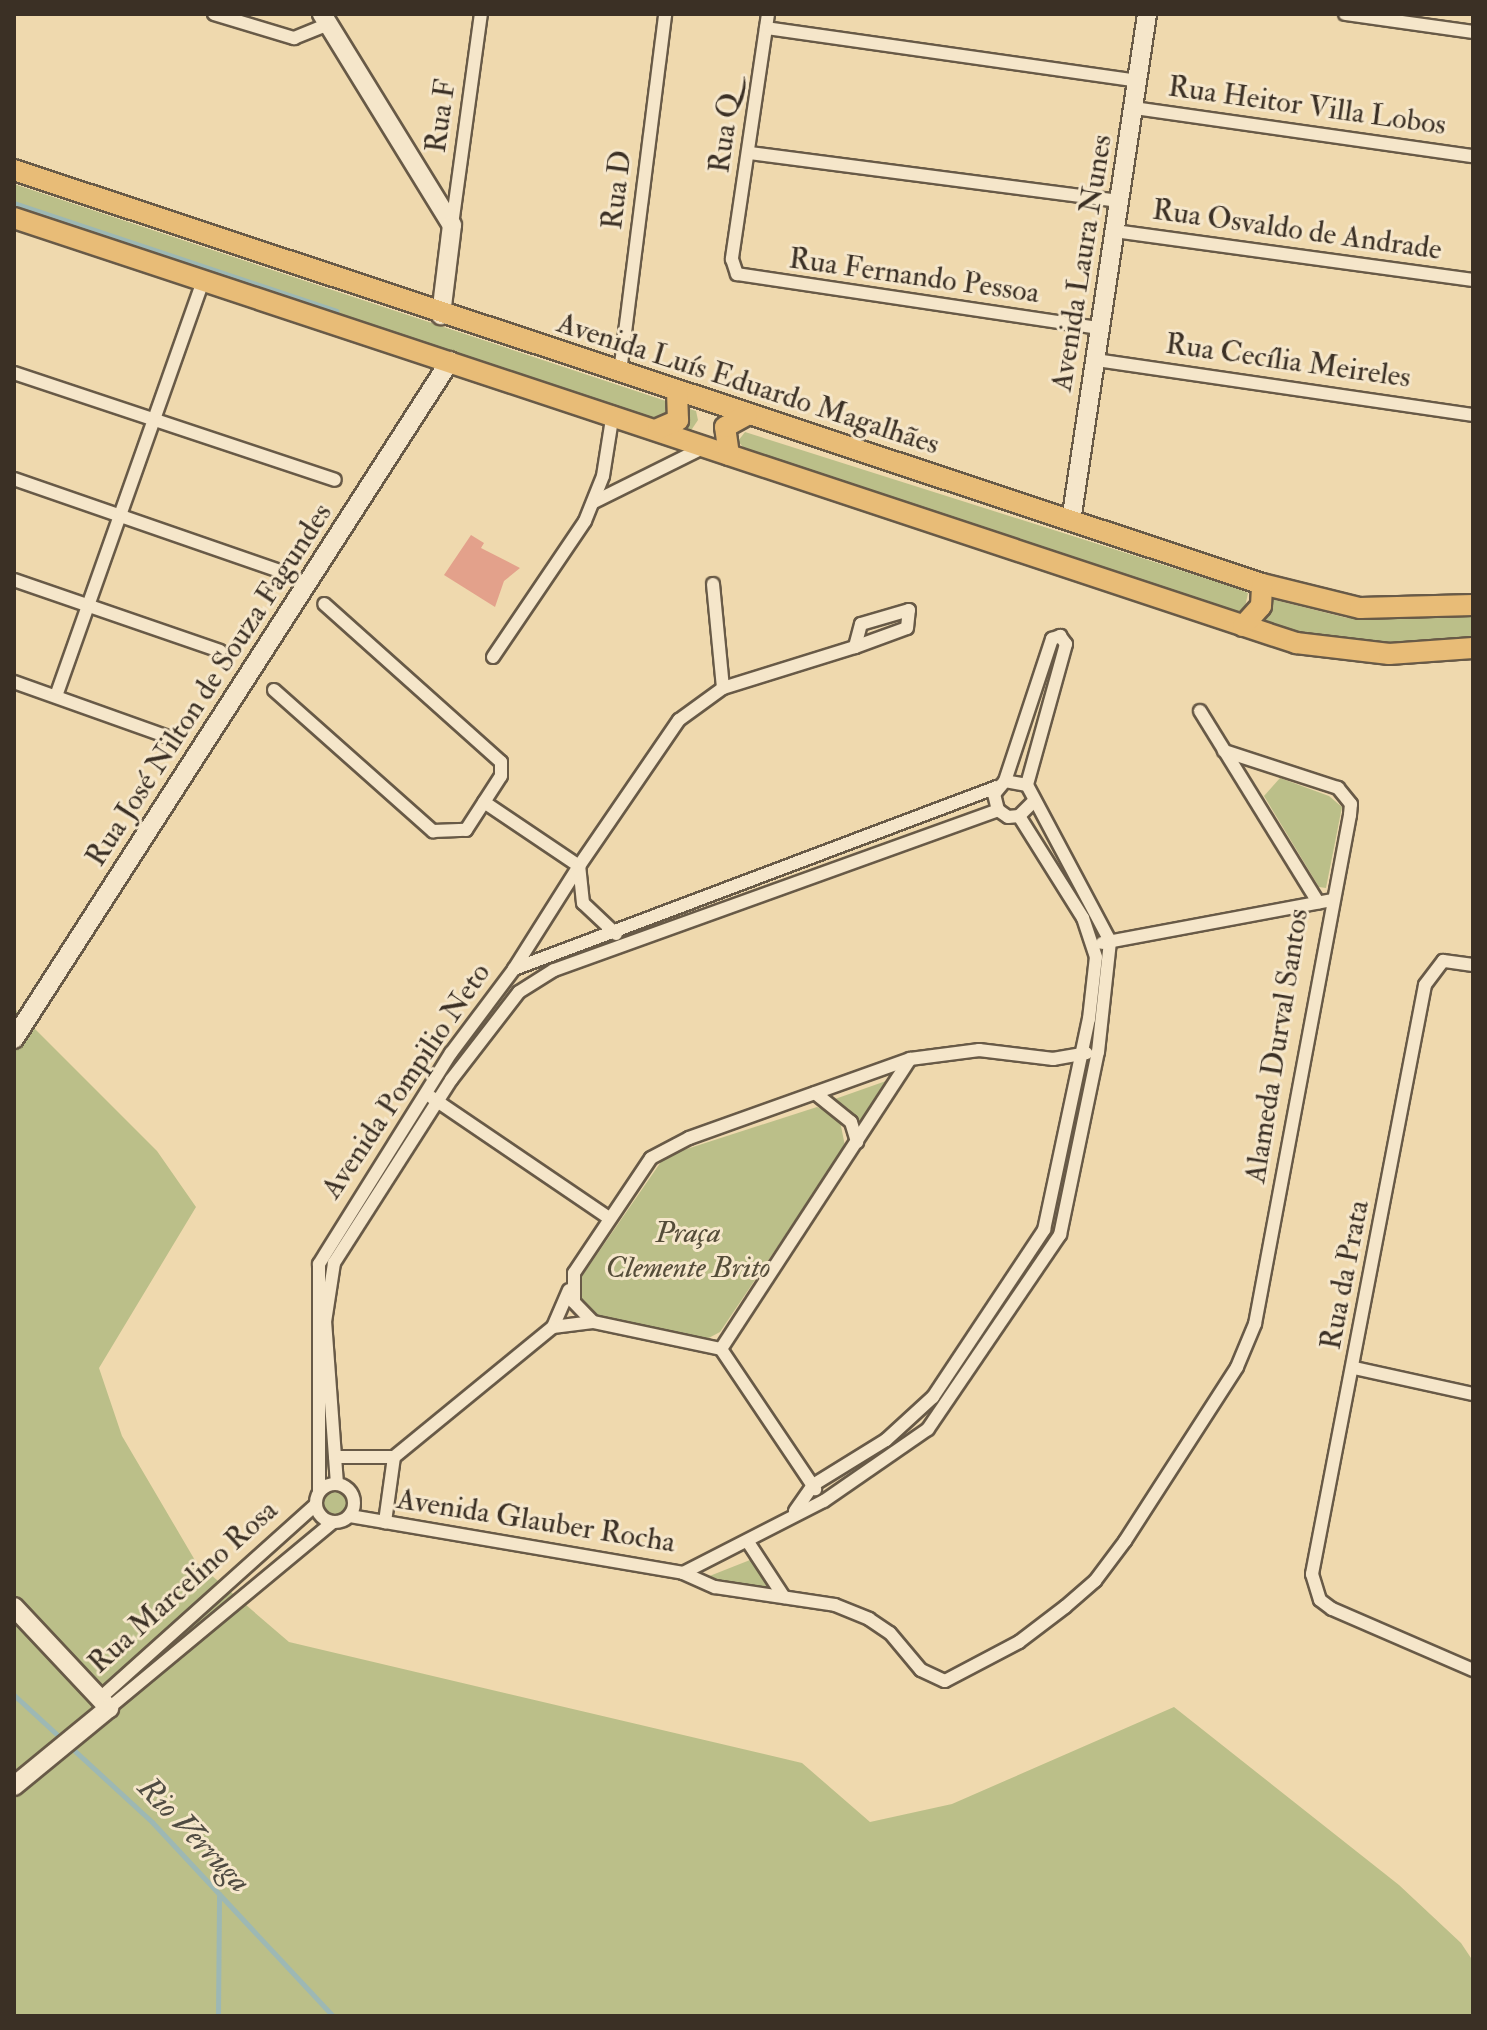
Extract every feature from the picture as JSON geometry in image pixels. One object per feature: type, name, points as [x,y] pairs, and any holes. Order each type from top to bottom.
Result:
[{"type":"main road","name":"Avenida Luís Eduardo Magalhães","points":[[14,170],[441,315],[1262,584],[1360,608],[1473,605]]},
{"type":"main road","points":[[14,218],[613,413],[705,447],[1243,626],[1338,651],[1473,648]]},
{"type":"main road","points":[[658,429],[678,420],[677,391]]},
{"type":"main road","points":[[729,455],[725,427],[747,415]]},
{"type":"main road","points":[[1243,626],[1261,606],[1262,584]]},
{"type":"street","points":[[214,14],[294,38],[325,19],[452,225],[441,315]]},
{"type":"street","name":"Rua F","points":[[452,225],[481,14]]},
{"type":"street","name":"Rua D","points":[[620,372],[665,14]]},
{"type":"street","name":"Avenida Laura Nunes","points":[[1071,521],[1147,14]]},
{"type":"street","points":[[1345,14],[1473,32]]},
{"type":"street","points":[[767,21],[1137,81]]},
{"type":"street","name":"Rua Q","points":[[732,259],[767,21]]},
{"type":"street","name":"Rua Heitor Villa Lobos","points":[[1134,108],[1473,156]]},
{"type":"street","points":[[750,153],[1119,201]]},
{"type":"street","name":"Rua Osvaldo de Andrade","points":[[1115,231],[1473,280]]},
{"type":"street","name":"Rua Fernando Pessoa","points":[[732,259],[737,274],[757,280],[1100,328]]},
{"type":"street","points":[[56,696],[117,515],[203,280]]},
{"type":"street","name":"Rua Cecília Meireles","points":[[1096,360],[1473,415]]},
{"type":"street","name":"Rua José Nilton de Souza Fagundes","points":[[14,1039],[450,361]]},
{"type":"street","points":[[14,373],[335,480]]},
{"type":"street","points":[[493,657],[594,502],[613,413]]},
{"type":"street","points":[[594,502],[705,447]]},
{"type":"street","points":[[14,479],[277,570]]},
{"type":"street","points":[[14,580],[220,651]]},
{"type":"street","points":[[713,584],[723,688]]},
{"type":"street","points":[[274,690],[433,831],[466,830],[501,776],[501,762],[324,604]]},
{"type":"street","points":[[514,969],[579,866],[679,720],[723,688],[855,647],[907,628],[909,610],[861,624],[855,647]]},
{"type":"street","points":[[1032,803],[1019,816],[998,810],[1001,784],[1052,639],[1060,636],[1066,644],[1027,785],[1032,803],[1086,889],[1110,941]]},
{"type":"street","points":[[14,682],[174,739]]},
{"type":"street","points":[[1200,711],[1324,901]]},
{"type":"street","points":[[1224,751],[1346,795],[1350,815],[1324,901]]},
{"type":"street","points":[[1001,784],[1027,785]]},
{"type":"street","name":"Avenida Pompilio Neto","points":[[319,1492],[314,1290],[319,1264],[425,1093],[514,969],[610,931],[912,824],[1001,784]]},
{"type":"street","points":[[484,802],[579,866]]},
{"type":"street","name":"Avenida Pompilio Neto","points":[[337,1484],[325,1322],[334,1263],[437,1102],[529,983],[629,942],[998,810]]},
{"type":"street","name":"Avenida Glauber Rocha","points":[[795,1511],[813,1485],[886,1440],[933,1397],[1034,1247],[1050,1207],[1096,983],[1092,945],[1083,918],[1019,816]]},
{"type":"street","points":[[579,866],[579,895],[610,931],[629,942]]},
{"type":"street","name":"Alameda Durval Santos","points":[[784,1597],[869,1619],[890,1633],[921,1670],[945,1681],[1019,1642],[1095,1581],[1125,1541],[1237,1367],[1262,1292],[1324,901],[1092,945]]},
{"type":"street","name":"Avenida Glauber Rocha","points":[[350,1516],[683,1573],[748,1542],[795,1511],[824,1501],[928,1429],[1050,1255],[1060,1235],[1098,1052],[1110,941]]},
{"type":"street","name":"Rua da Prata","points":[[1473,965],[1443,961],[1425,985],[1354,1368],[1312,1574],[1320,1600],[1332,1609],[1473,1670]]},
{"type":"street","points":[[335,1457],[394,1457],[553,1327],[569,1290],[609,1218],[651,1158],[673,1144],[910,1059],[979,1050],[1053,1059],[1098,1052]]},
{"type":"street","points":[[721,1349],[910,1059]]},
{"type":"street","points":[[425,1093],[609,1218]]},
{"type":"street","points":[[815,1093],[851,1122],[857,1142]]},
{"type":"street","points":[[569,1290],[581,1314],[593,1322]]},
{"type":"street","points":[[553,1327],[593,1322],[721,1349],[824,1501]]},
{"type":"street","points":[[1354,1368],[1473,1394]]},
{"type":"street","points":[[385,1522],[394,1457]]},
{"type":"street","points":[[337,1484],[353,1496],[350,1516],[333,1522],[315,1505],[319,1492],[337,1484]]},
{"type":"street","name":"Rua Marcelino Rosa","points":[[14,1786],[55,1757],[315,1505]]},
{"type":"street","name":"Rua Marcelino Rosa","points":[[97,1713],[333,1522]]},
{"type":"street","points":[[748,1542],[784,1597]]},
{"type":"street","points":[[683,1573],[715,1587],[784,1597]]},
{"type":"street","points":[[14,1607],[97,1713]]},
{"type":"green space","points":[[14,184],[696,411],[698,420],[688,435],[14,214]]},
{"type":"green space","points":[[745,432],[1236,588],[1248,593],[1244,612],[1231,617],[746,451],[738,441]]},
{"type":"green space","points":[[1271,599],[1347,618],[1473,616],[1473,643],[1374,648],[1259,626]]},
{"type":"green space","points":[[1280,778],[1329,796],[1342,807],[1326,888],[1319,887],[1264,796]]},
{"type":"green space","points":[[14,1008],[157,1151],[196,1207],[99,1368],[122,1436],[196,1562],[289,1642],[802,1763],[870,1822],[952,1804],[1174,1707],[1399,1885],[1461,1943],[1473,1961],[1473,2016],[14,2016]]},
{"type":"green space","points":[[886,1081],[859,1128],[849,1109],[835,1099]]},
{"type":"green space","name":"Praça Clemente Brito","points":[[817,1107],[839,1116],[845,1146],[720,1332],[705,1340],[592,1318],[577,1295],[580,1279],[665,1156]]},
{"type":"green space","points":[[335,1489],[346,1493],[350,1504],[346,1515],[335,1519],[324,1515],[320,1504],[324,1493]]},
{"type":"green space","points":[[750,1560],[768,1587],[764,1592],[707,1577]]},
{"type":"building","points":[[471,535],[484,543],[481,548],[520,568],[504,581],[495,607],[444,575]]},
{"type":"waterway","points":[[14,203],[336,311]]},
{"type":"waterway","name":"Rio Verruga","points":[[14,1695],[152,1822],[333,2016]]},
{"type":"waterway","points":[[218,2016],[219,1894]]}]
